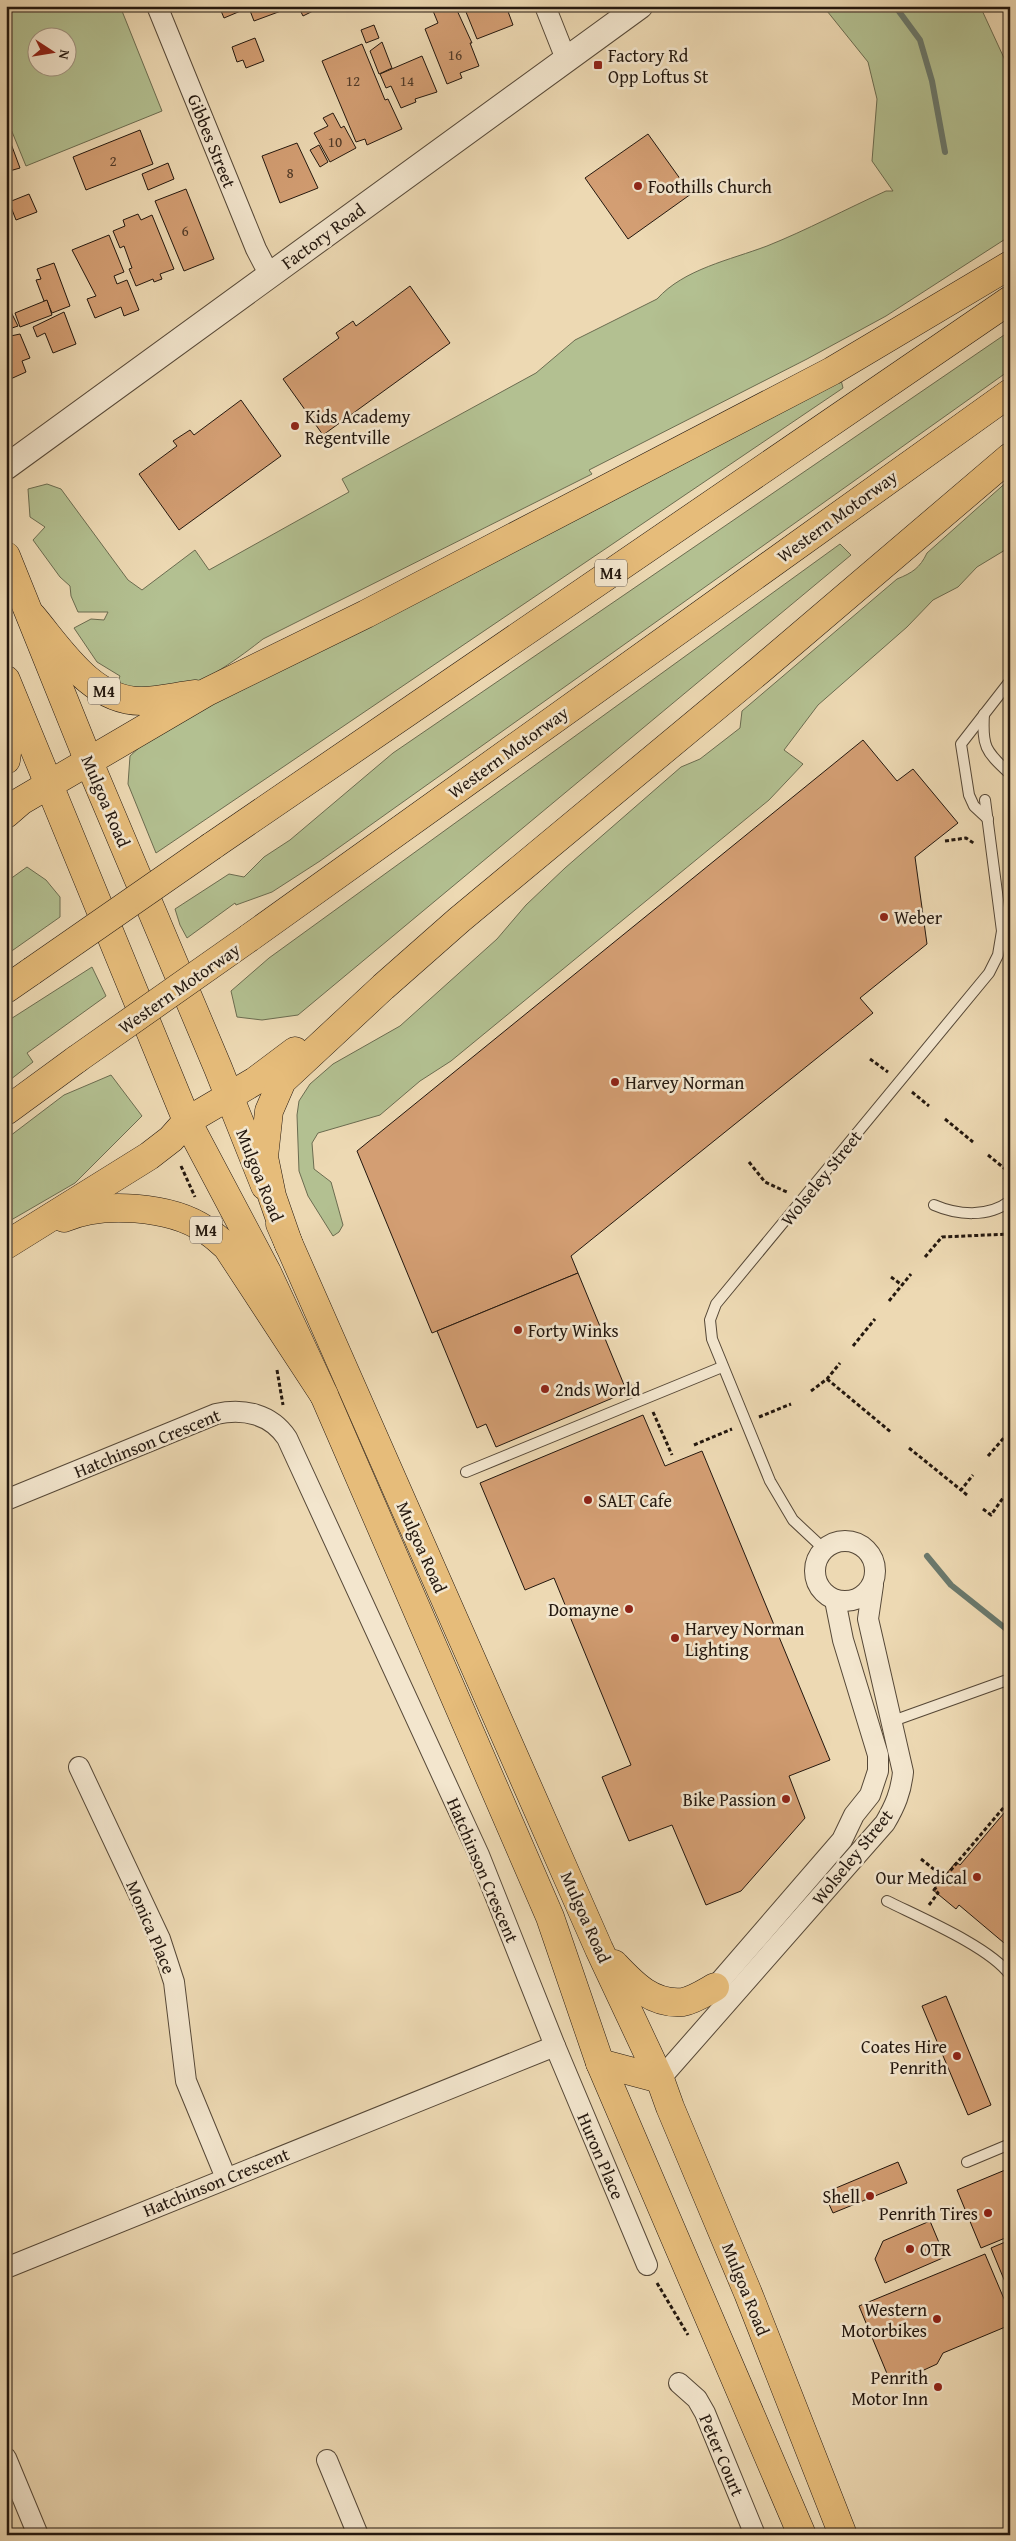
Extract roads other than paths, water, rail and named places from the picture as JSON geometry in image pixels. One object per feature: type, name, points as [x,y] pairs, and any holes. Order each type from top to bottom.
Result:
[{"type":"main road","name":"M4","points":[[6,814],[21,801],[208,692],[366,614],[832,371],[1010,265]]},
{"type":"main road","name":"M4","points":[[6,989],[1010,300]]},
{"type":"main road","name":"Western Motorway","points":[[6,1111],[1010,393]]},
{"type":"main road","points":[[289,1245],[272,1196],[264,1157],[269,1111],[282,1081],[383,987],[1010,457]]},
{"type":"main road","name":"Mulgoa Road","points":[[6,556],[289,1245],[599,1949],[660,2079],[670,2108],[748,2293],[843,2535]]},
{"type":"main road","name":"M4","points":[[32,616],[84,677],[105,692],[141,701],[208,692]]},
{"type":"main road","points":[[6,760],[10,691]]},
{"type":"main road","name":"Mulgoa Road","points":[[10,691],[187,1121],[267,1272],[324,1395],[550,1917],[600,2063],[802,2535]]},
{"type":"main road","points":[[187,1121],[255,1081],[383,987]]},
{"type":"main road","name":"M4","points":[[9,1244],[149,1156],[171,1139],[187,1121]]},
{"type":"main road","name":"M4","points":[[9,1244],[76,1213],[117,1207],[144,1208],[205,1229],[228,1247],[324,1395]]},
{"type":"main road","points":[[599,1949],[640,1991],[662,2000],[684,2002],[715,1987]]},
{"type":"main road","points":[[600,2063],[660,2079]]},
{"type":"street","name":"Gibbes Street","points":[[157,6],[256,249],[269,274]]},
{"type":"street","points":[[545,6],[566,59]]},
{"type":"street","name":"Factory Road","points":[[6,467],[640,6]]},
{"type":"street","name":"Hatchinson Crescent","points":[[6,1500],[216,1414],[233,1411],[250,1413],[262,1416],[281,1429],[288,1438],[479,1855],[555,2046],[6,2268]]},
{"type":"street","points":[[842,1541],[862,1545],[874,1559],[876,1568],[873,1585],[868,1592],[852,1601],[835,1600],[819,1587],[816,1578],[818,1558],[824,1549],[842,1541]]},
{"type":"street","name":"Wolseley Street","points":[[660,2079],[885,1823],[901,1790],[903,1772],[890,1722],[868,1619],[873,1585]]},
{"type":"street","name":"Wolseley Street","points":[[715,1987],[842,1840],[854,1815],[870,1795],[875,1783],[878,1755],[843,1640],[835,1600]]},
{"type":"street","name":"Monica Place","points":[[79,1767],[160,1939],[174,1982],[186,2081],[226,2178]]},
{"type":"street","name":"Huron Place","points":[[555,2046],[647,2265]]},
{"type":"street","name":"Peter Court","points":[[679,2383],[697,2399],[705,2413],[755,2535]]},
{"type":"street","points":[[6,2458],[38,2535]]},
{"type":"street","points":[[327,2460],[358,2535]]},
{"type":"lane","points":[[988,820],[974,806],[969,795],[961,744],[1010,681]]},
{"type":"lane","points":[[984,713],[982,736],[985,747],[1010,773]]},
{"type":"lane","name":"Wolseley Street","points":[[824,1549],[793,1520],[770,1481],[722,1367],[710,1333],[710,1320],[716,1304],[920,1058],[994,964],[1002,942],[1002,932],[985,800]]},
{"type":"lane","points":[[934,1205],[946,1211],[966,1214],[999,1208],[1010,1201]]},
{"type":"lane","points":[[466,1472],[722,1367]]},
{"type":"lane","points":[[890,1722],[1010,1679]]},
{"type":"lane","points":[[887,1901],[956,1935],[1004,1967],[1010,1975]]},
{"type":"lane","points":[[967,2162],[1010,2144]]},
{"type":"waterway","points":[[895,6],[920,40],[932,81],[945,152]]},
{"type":"waterway","points":[[927,1556],[951,1585],[1010,1632]]},
{"type":"place","name":"Factory Rd Opp Loftus St","points":[[598,65]]},
{"type":"place","name":"Foothills Church","points":[[638,186]]},
{"type":"place","name":"Kids Academy Regentville","points":[[295,426]]},
{"type":"place","name":"Weber","points":[[884,917]]},
{"type":"place","name":"Harvey Norman","points":[[615,1082]]},
{"type":"place","name":"Forty Winks","points":[[518,1330]]},
{"type":"place","name":"2nds World","points":[[545,1389]]},
{"type":"place","name":"SALT Cafe","points":[[588,1500]]},
{"type":"place","name":"Domayne","points":[[629,1609]]},
{"type":"place","name":"Harvey Norman Lighting","points":[[675,1638]]},
{"type":"place","name":"Bike Passion","points":[[786,1799]]},
{"type":"place","name":"Our Medical","points":[[977,1877]]},
{"type":"place","name":"Coates Hire Penrith","points":[[957,2056]]},
{"type":"place","name":"Shell","points":[[870,2196]]},
{"type":"place","name":"Penrith Tires","points":[[988,2213]]},
{"type":"place","name":"OTR","points":[[910,2249]]},
{"type":"place","name":"Western Motorbikes","points":[[937,2319]]},
{"type":"place","name":"Penrith Motor Inn","points":[[938,2387]]}]
